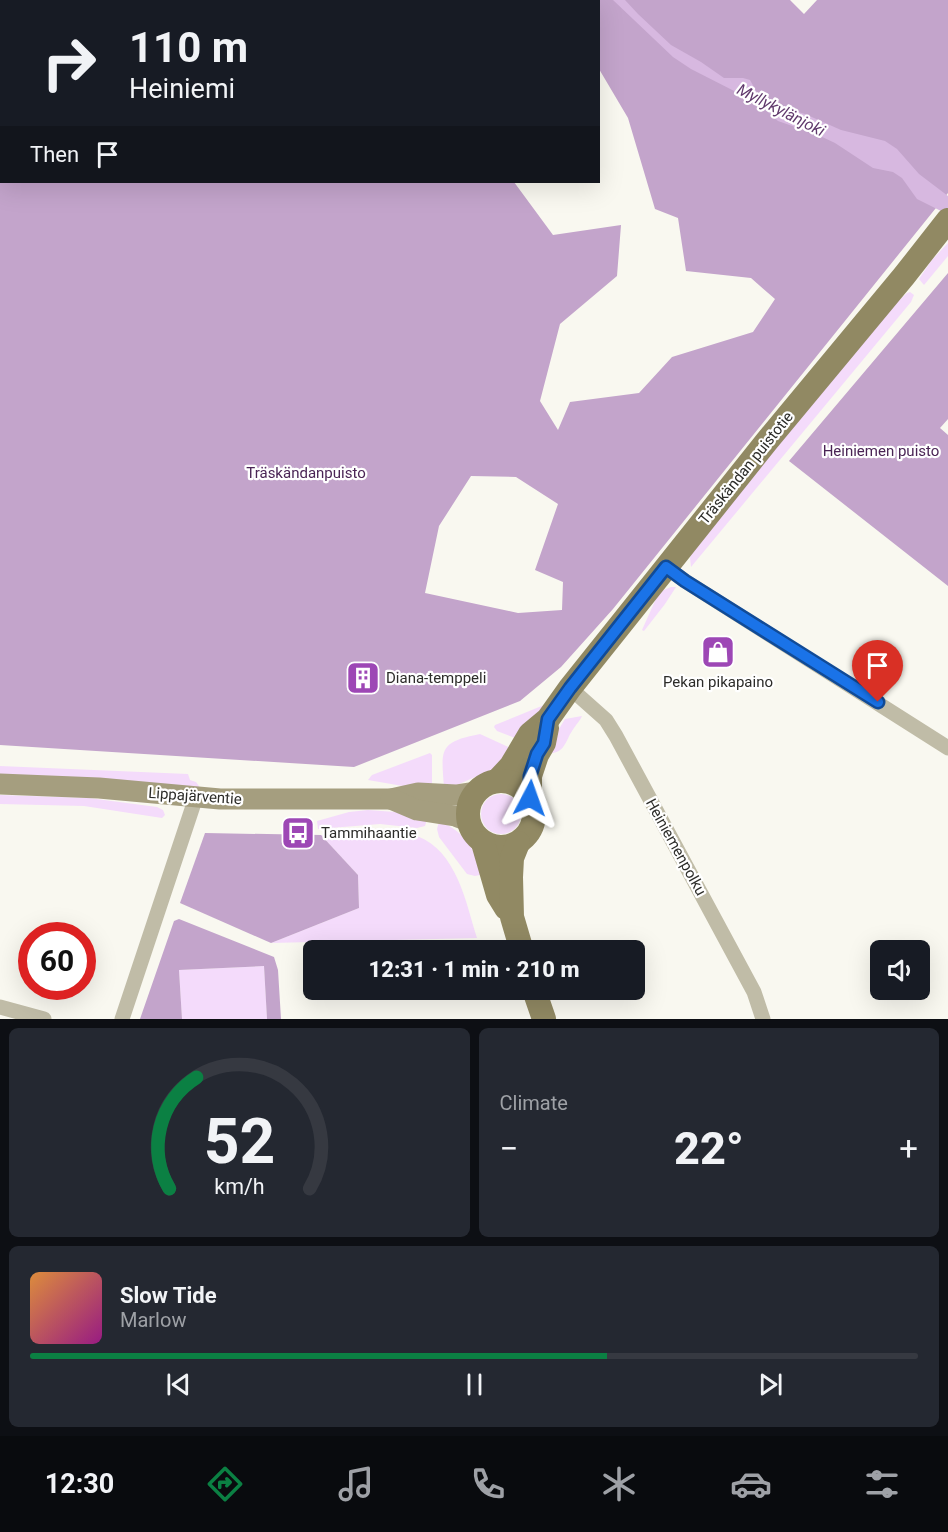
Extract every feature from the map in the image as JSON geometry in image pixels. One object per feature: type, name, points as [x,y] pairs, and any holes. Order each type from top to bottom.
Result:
[{"type":"main road","name":"Träskändan puistotie","points":[[498,780],[511,766],[530,734],[548,719],[570,688],[767,441],[948,220]]},
{"type":"main road","name":"Träskändan puistotie","points":[[530,798],[530,776],[537,754],[544,743],[548,719]]},
{"type":"main road","points":[[498,780],[520,786],[530,798],[534,810],[533,822],[526,836],[518,843],[504,848],[483,843],[473,833],[468,821],[468,808],[475,792],[487,783],[498,780]]},
{"type":"main road","name":"Lippajärventie","points":[[0,784],[99,788],[231,799],[391,798],[418,793],[456,795],[475,792]]},
{"type":"main road","name":"Lippajärventie","points":[[391,798],[417,810],[454,816],[468,821]]},
{"type":"main road","points":[[483,843],[498,895],[512,917]]},
{"type":"main road","points":[[518,843],[512,858],[511,877],[512,917],[519,940]]},
{"type":"main road","points":[[537,1000],[544,1019]]},
{"type":"street","points":[[666,567],[948,748]]},
{"type":"street","name":"Heiniemenpolku","points":[[570,688],[606,720],[616,736],[749,982],[764,1019]]},
{"type":"street","points":[[122,1019],[195,797]]},
{"type":"street","points":[[0,1007],[44,1019]]},
{"type":"shaded area","points":[[948,243],[948,256],[924,285],[919,279],[931,261]]},
{"type":"shaded area","points":[[910,292],[914,295],[911,302],[691,567],[692,549],[895,304]]},
{"type":"shaded area","points":[[676,587],[644,631],[642,630],[659,592]]},
{"type":"shaded area","points":[[544,705],[520,740],[497,731],[494,727],[495,725]]},
{"type":"shaded area","points":[[582,716],[562,749],[548,753],[551,742],[565,719]]},
{"type":"shaded area","points":[[480,734],[513,749],[493,769],[457,785],[444,787],[443,756],[446,749],[457,740]]},
{"type":"shaded area","points":[[430,753],[432,755],[432,788],[420,789],[368,780],[372,775]]},
{"type":"shaded area","points":[[0,766],[188,774],[190,780],[196,782],[201,789],[0,777]]},
{"type":"shaded area","points":[[501,794],[509,795],[515,800],[520,806],[520,822],[515,828],[509,833],[501,834],[493,833],[487,828],[482,822],[481,814],[482,806],[487,800],[493,795]]},
{"type":"shaded area","points":[[0,795],[89,798],[157,807],[163,810],[165,815],[162,818],[84,806],[0,804]]},
{"type":"shaded area","points":[[368,810],[395,812],[427,819],[425,826],[417,828],[380,824],[318,829],[317,821],[349,812]]},
{"type":"shaded area","points":[[439,821],[462,836],[485,874],[475,876],[467,874],[439,837],[437,829]]},
{"type":"shaded area","points":[[406,833],[431,843],[442,853],[458,880],[477,938],[303,940],[303,942],[271,943],[359,908],[358,875],[321,835]]},
{"type":"shaded area","points":[[264,966],[267,1019],[182,1019],[179,970]]},
{"type":"green space","name":"Träskändanpuisto","points":[[600,0],[790,0],[804,14],[817,0],[948,0],[948,193],[613,609],[561,667],[520,701],[354,767],[0,745],[0,183],[515,183],[553,235],[621,225],[617,276],[560,324],[540,401],[558,430],[570,402],[639,393],[672,357],[753,332],[775,299],[751,278],[686,271],[678,218],[655,209],[628,118],[600,71]],"holes":[[[471,476],[516,477],[558,504],[535,570],[563,582],[562,610],[518,613],[425,593],[439,526]]]},
{"type":"green space","name":"Heiniemen puisto","points":[[948,273],[948,419],[940,428],[948,435],[948,586],[789,461]]},
{"type":"green space","points":[[205,833],[321,835],[358,875],[359,908],[271,943],[180,903]]},
{"type":"green space","points":[[179,919],[274,957],[278,970],[281,1019],[267,1019],[264,966],[179,970],[182,1019],[140,1019],[174,921]]},
{"type":"water","name":"Myllykylänjoki","points":[[613,0],[625,0],[671,45],[724,78],[750,80],[760,98],[771,104],[805,114],[841,130],[885,141],[897,149],[919,174],[948,196],[948,216],[917,199],[902,178],[893,172],[873,168],[835,143],[778,121],[744,96],[691,69],[673,57]]},
{"type":"place","name":"Pekan pikapaino","points":[[718,652]]},
{"type":"place","name":"Diana-temppeli","points":[[363,678]]},
{"type":"place","name":"Tammihaantie","points":[[298,833]]},
{"type":"route","points":[[530,798],[530,776],[537,754],[544,743],[548,719],[666,567],[878,702]]}]
